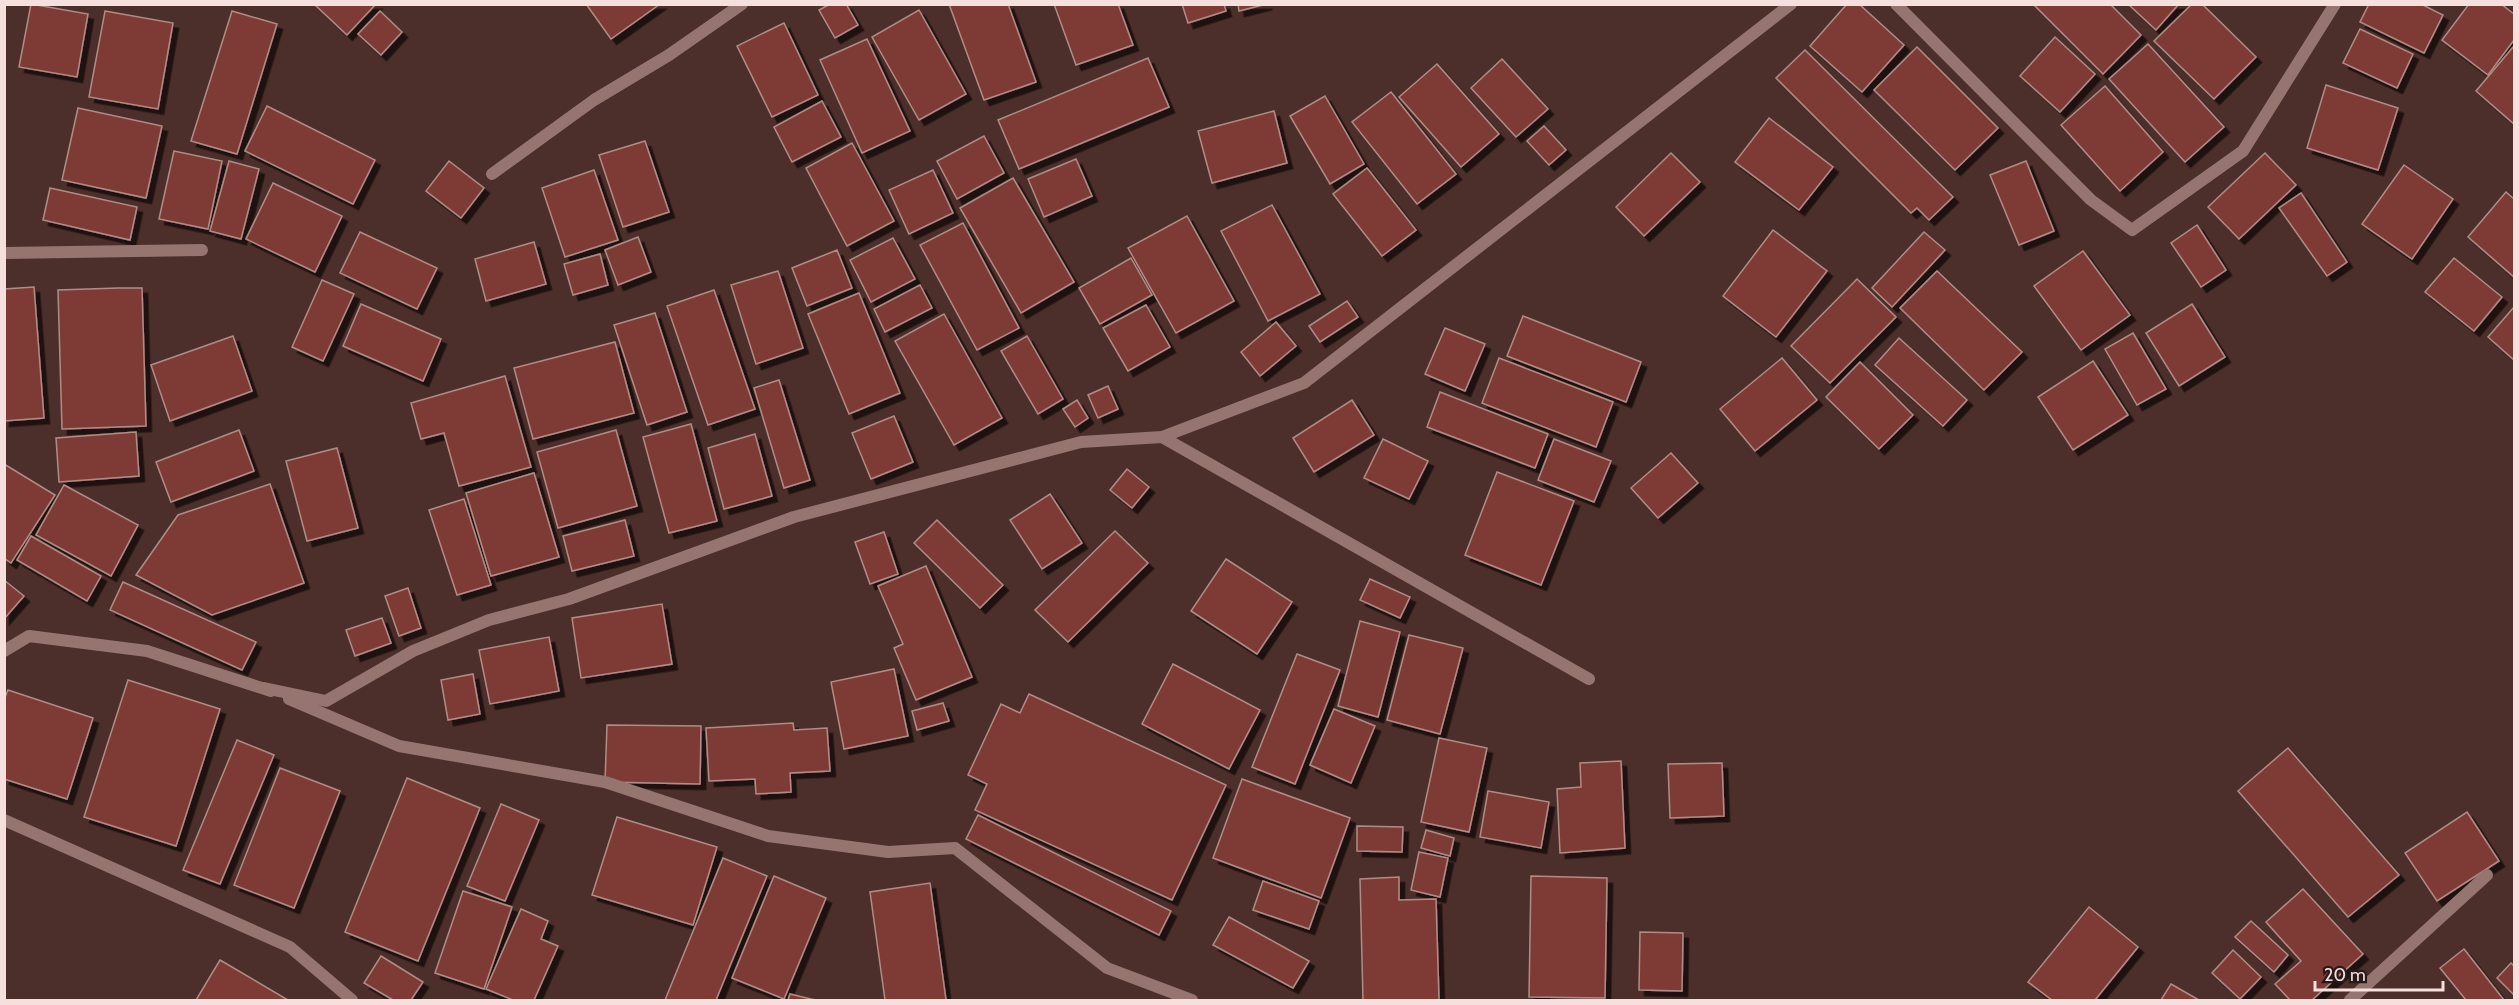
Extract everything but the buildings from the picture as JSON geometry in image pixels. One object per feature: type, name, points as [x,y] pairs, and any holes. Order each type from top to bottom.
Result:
[{"type":"street","points":[[492,174],[594,100],[669,55],[742,4]]},
{"type":"street","points":[[264,688],[326,701],[413,651],[489,620],[569,599],[794,517],[1081,442],[1162,437],[1305,383],[1791,4]]},
{"type":"street","points":[[1896,4],[2091,200],[2132,230],[2243,151],[2335,4]]},
{"type":"street","points":[[4,253],[202,250]]},
{"type":"street","points":[[1162,437],[1589,678]]},
{"type":"street","points":[[4,651],[29,636],[147,651],[264,688],[399,746],[605,782],[768,836],[888,852],[955,848],[1107,968],[1192,1000]]},
{"type":"street","points":[[4,820],[179,900],[290,947],[352,1000]]},
{"type":"street","points":[[2350,1000],[2487,875]]}]
